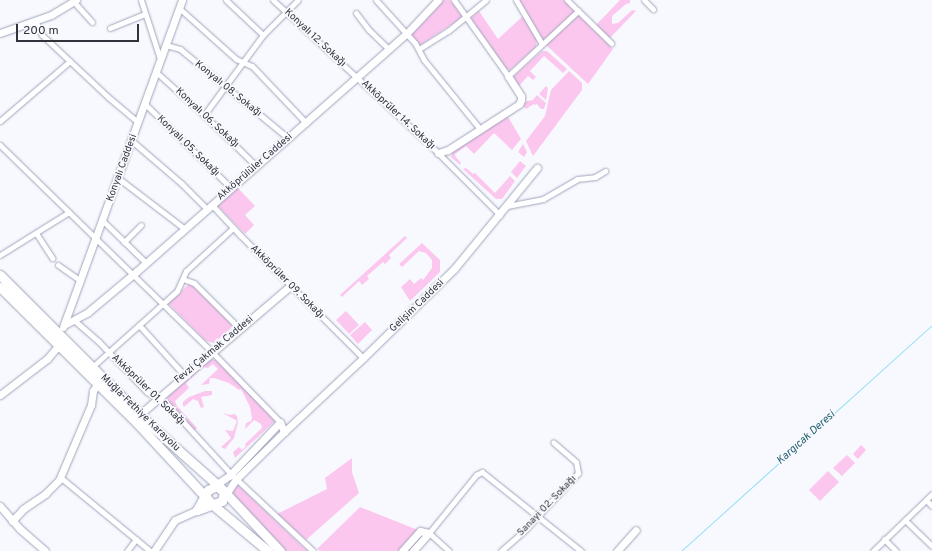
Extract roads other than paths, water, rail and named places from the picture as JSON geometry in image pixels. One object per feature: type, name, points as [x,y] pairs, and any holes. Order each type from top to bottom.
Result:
[{"type":"highway","name":"Muğla-Fethiye Karayolu","points":[[0,275],[139,415],[268,551]]},
{"type":"highway","name":"Muğla-Fethiye Karayolu","points":[[0,287],[142,429],[280,551]]},
{"type":"highway","points":[[197,510],[215,495]]},
{"type":"street","points":[[140,0],[160,60]]},
{"type":"street","name":"Konyalı Caddesi","points":[[60,334],[103,221],[182,0]]},
{"type":"street","points":[[226,0],[264,35]]},
{"type":"street","name":"Konyalı 12. Sokağı","points":[[273,0],[357,77]]},
{"type":"street","points":[[204,114],[264,35],[285,11],[298,0]]},
{"type":"street","points":[[376,0],[419,49],[424,60],[480,129]]},
{"type":"street","name":"Akköprülüler Caddesi","points":[[64,325],[75,321],[88,312],[146,263],[406,34],[438,0]]},
{"type":"street","points":[[438,153],[448,150],[520,102],[521,96],[454,0]]},
{"type":"street","points":[[419,49],[448,32],[486,0]]},
{"type":"street","points":[[516,0],[542,44]]},
{"type":"street","points":[[567,0],[610,43]]},
{"type":"street","points":[[644,0],[653,9]]},
{"type":"street","points":[[0,33],[36,21],[64,9],[75,1],[92,22]]},
{"type":"street","points":[[179,8],[236,59],[252,66],[306,123]]},
{"type":"street","points":[[508,76],[578,12]]},
{"type":"street","points":[[356,13],[369,30],[389,49]]},
{"type":"street","points":[[110,28],[144,14]]},
{"type":"street","points":[[36,21],[42,35],[138,122]]},
{"type":"street","name":"Konyalı 08. Sokağı","points":[[166,45],[180,49],[288,138]]},
{"type":"street","points":[[0,121],[70,61]]},
{"type":"street","name":"Konyalı 06. Sokağı","points":[[156,72],[204,114],[256,166]]},
{"type":"street","name":"Akköprüler 14. Sokağı","points":[[357,77],[438,153],[500,215]]},
{"type":"street","name":"Konyalı 05. Sokağı","points":[[145,104],[231,188]]},
{"type":"street","name":"Akköprüler 09. Sokağı","points":[[132,141],[233,228],[363,358]]},
{"type":"street","points":[[0,145],[212,352],[280,422],[284,432]]},
{"type":"street","name":"Gelişim Caddesi","points":[[215,495],[233,476],[284,432],[363,358],[454,269],[500,215],[537,168]]},
{"type":"street","points":[[507,206],[543,199],[577,179],[595,177],[605,170]]},
{"type":"street","points":[[118,178],[185,229]]},
{"type":"street","points":[[0,255],[68,212]]},
{"type":"street","points":[[103,221],[146,263]]},
{"type":"street","points":[[124,242],[141,225]]},
{"type":"street","points":[[92,367],[179,288],[186,271],[233,228]]},
{"type":"street","points":[[36,233],[52,258]]},
{"type":"street","points":[[58,265],[81,281]]},
{"type":"street","points":[[182,279],[194,283],[239,328]]},
{"type":"street","name":"Fevzi Çakmak Caddesi","points":[[139,415],[290,286]]},
{"type":"street","name":"Akköprüler 01. Sokağı","points":[[75,321],[109,352],[147,392],[167,404],[233,476],[313,551]]},
{"type":"street","points":[[139,325],[184,375]]},
{"type":"street","points":[[0,395],[47,359],[58,346]]},
{"type":"street","points":[[12,521],[23,509],[53,487],[60,476],[91,405],[93,391],[97,384]]},
{"type":"street","name":"Gelişim Caddesi","points":[[215,495],[280,422]]},
{"type":"street","name":"Sanayi 02. Sokağı","points":[[501,551],[539,516],[577,475],[579,470],[573,458],[553,442]]},
{"type":"street","points":[[413,551],[476,475],[482,472],[581,551]]},
{"type":"street","points":[[60,476],[150,551]]},
{"type":"street","points":[[873,551],[932,494]]},
{"type":"street","points":[[926,500],[932,506]]},
{"type":"street","points":[[0,506],[12,521],[45,551]]},
{"type":"street","points":[[154,551],[175,520],[197,510]]},
{"type":"street","points":[[905,520],[932,546]]},
{"type":"street","points":[[617,551],[636,530]]},
{"type":"street","points":[[402,551],[420,531],[429,533],[449,551]]},
{"type":"street","points":[[127,551],[136,539]]},
{"type":"street","points":[[884,539],[896,551]]},
{"type":"waterway","name":"Kargıcak Deresi","points":[[681,551],[932,325]]}]
